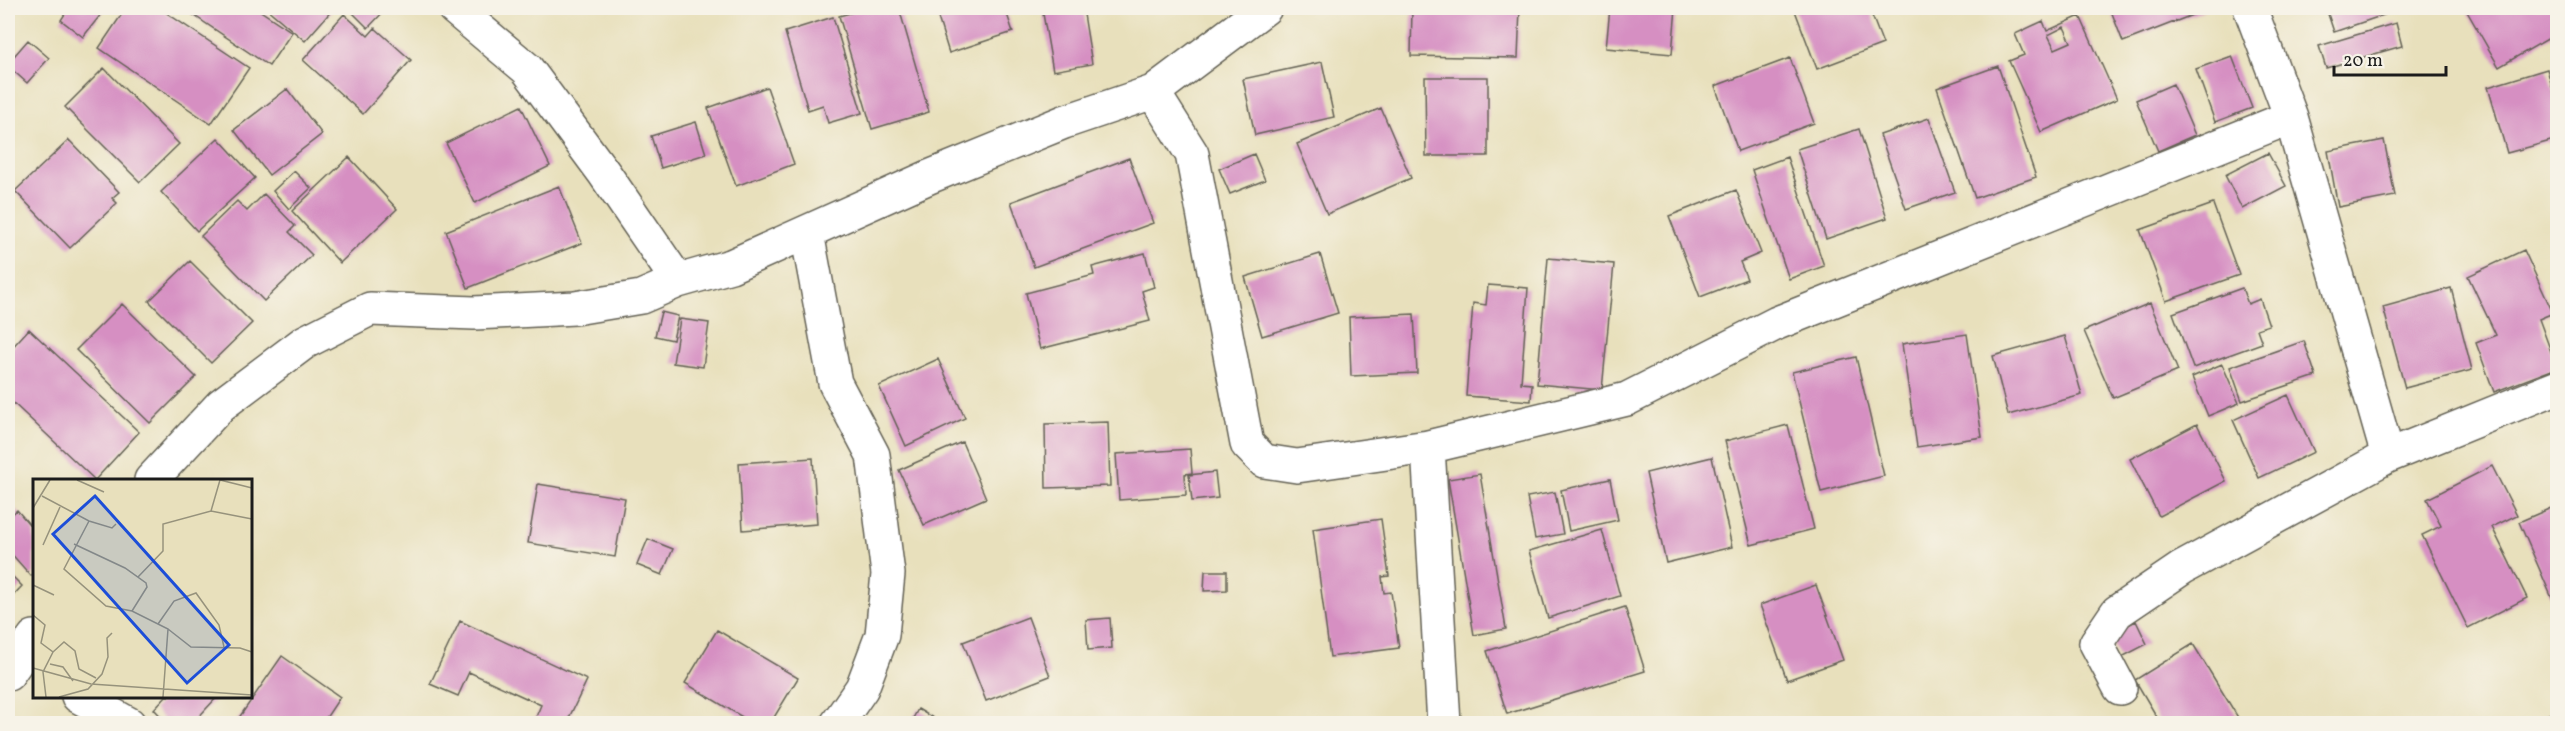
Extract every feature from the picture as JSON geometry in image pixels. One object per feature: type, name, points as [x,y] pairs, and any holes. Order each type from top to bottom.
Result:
[{"type":"street","points":[[454,8],[527,69],[604,173],[678,281]]},
{"type":"street","points":[[152,479],[221,405],[305,342],[370,309],[474,313],[575,308],[641,297],[678,281],[731,266],[929,177],[1064,122],[1153,92],[1265,8]]},
{"type":"street","points":[[2250,8],[2292,117],[2388,456]]},
{"type":"street","points":[[1153,92],[1192,154],[1247,444],[1264,461],[1297,466],[1428,447],[1627,399],[1777,323],[2292,117]]},
{"type":"street","points":[[807,233],[835,383],[873,455],[888,573],[882,636],[862,688],[837,723]]},
{"type":"street","points":[[2120,688],[2096,644],[2117,612],[2182,568],[2388,456],[2558,387]]},
{"type":"street","points":[[1428,447],[1444,723]]},
{"type":"street","points":[[20,671],[33,639]]},
{"type":"street","points":[[82,698],[129,723]]},
{"type":"building","points":[[63,8],[106,8],[83,37],[61,20],[67,11]]},
{"type":"building","points":[[126,8],[159,8],[249,68],[211,124],[99,48]]},
{"type":"building","points":[[183,8],[256,8],[292,32],[269,66]]},
{"type":"building","points":[[266,8],[334,8],[305,41]]},
{"type":"building","points":[[348,8],[387,8],[368,28]]},
{"type":"building","points":[[868,8],[899,8],[929,112],[872,129],[839,16]]},
{"type":"building","points":[[935,8],[1005,8],[1013,32],[949,53]]},
{"type":"building","points":[[1042,8],[1083,8],[1092,64],[1053,71]]},
{"type":"building","points":[[1412,8],[1520,8],[1518,58],[1411,56]]},
{"type":"building","points":[[1610,8],[1676,8],[1672,54],[1606,48]]},
{"type":"building","points":[[1794,8],[1869,8],[1883,44],[1817,69]]},
{"type":"building","points":[[2110,8],[2204,8],[2205,10],[2123,42]]},
{"type":"building","points":[[2326,8],[2404,8],[2334,32]]},
{"type":"building","points":[[2465,8],[2558,8],[2558,33],[2499,67]]},
{"type":"building","points":[[344,14],[368,36],[375,28],[411,60],[363,114],[303,60]]},
{"type":"building","points":[[2080,16],[2117,99],[2041,132],[2009,61],[2024,55],[2015,34],[2043,21],[2047,31]],"holes":[[[2064,27],[2071,42],[2055,49],[2048,35]]]},
{"type":"building","points":[[833,17],[862,113],[828,123],[823,105],[808,110],[785,32]]},
{"type":"building","points":[[2396,23],[2402,46],[2326,68],[2319,46]]},
{"type":"building","points":[[28,40],[49,58],[27,83],[8,66],[8,63]]},
{"type":"building","points":[[2232,56],[2252,108],[2215,122],[2196,69]]},
{"type":"building","points":[[1790,58],[1814,123],[1738,151],[1715,86]]},
{"type":"building","points":[[1322,62],[1334,117],[1255,135],[1243,79]]},
{"type":"building","points":[[1998,66],[2036,177],[1975,198],[1937,88]]},
{"type":"building","points":[[104,68],[179,144],[140,182],[65,107]]},
{"type":"building","points":[[2547,69],[2558,107],[2558,139],[2507,153],[2488,87]]},
{"type":"building","points":[[1425,77],[1488,77],[1488,156],[1426,156]]},
{"type":"building","points":[[2173,84],[2195,135],[2158,151],[2136,100]]},
{"type":"building","points":[[767,87],[794,164],[736,186],[708,108]]},
{"type":"building","points":[[287,89],[322,134],[269,175],[234,130]]},
{"type":"building","points":[[521,106],[550,166],[475,203],[446,143]]},
{"type":"building","points":[[1381,108],[1411,178],[1327,214],[1297,144]]},
{"type":"building","points":[[1929,118],[1955,192],[1906,209],[1880,135]]},
{"type":"building","points":[[696,122],[706,154],[661,168],[651,136]]},
{"type":"building","points":[[1859,129],[1887,218],[1826,239],[1797,149]]},
{"type":"building","points":[[218,138],[255,178],[197,231],[161,192]]},
{"type":"building","points":[[69,140],[119,192],[112,198],[117,203],[70,248],[15,191]]},
{"type":"building","points":[[2384,140],[2395,196],[2338,207],[2328,151]]},
{"type":"building","points":[[2268,153],[2286,186],[2242,209],[2225,175]]},
{"type":"building","points":[[1254,154],[1265,180],[1230,194],[1219,169]]},
{"type":"building","points":[[349,157],[397,209],[340,263],[292,211]]},
{"type":"building","points":[[1787,157],[1824,266],[1789,279],[1752,170]]},
{"type":"building","points":[[1129,158],[1153,223],[1034,267],[1011,202]]},
{"type":"building","points":[[294,171],[311,188],[289,209],[273,191]]},
{"type":"building","points":[[559,186],[582,243],[468,288],[446,231]]},
{"type":"building","points":[[1736,190],[1761,253],[1740,262],[1747,279],[1700,297],[1669,216]]},
{"type":"building","points":[[264,194],[295,226],[289,232],[312,255],[264,301],[201,236],[237,201],[247,211]]},
{"type":"building","points":[[2213,204],[2239,275],[2166,301],[2140,230]]},
{"type":"building","points":[[2524,250],[2553,313],[2539,319],[2557,368],[2494,392],[2476,343],[2496,335],[2468,276]]},
{"type":"building","points":[[1145,253],[1154,287],[1142,291],[1150,321],[1040,349],[1026,293],[1094,275],[1092,267]]},
{"type":"building","points":[[1320,254],[1338,313],[1262,336],[1245,277]]},
{"type":"building","points":[[1548,258],[1614,264],[1602,390],[1537,384]]},
{"type":"building","points":[[190,261],[252,323],[211,363],[149,301]]},
{"type":"building","points":[[1488,285],[1528,288],[1521,383],[1532,384],[1531,401],[1466,396],[1473,303],[1486,305]]},
{"type":"building","points":[[2242,288],[2248,304],[2260,299],[2269,325],[2257,329],[2262,343],[2193,368],[2173,313]]},
{"type":"building","points":[[2451,288],[2472,370],[2405,388],[2383,307]]},
{"type":"building","points":[[2150,303],[2178,371],[2113,398],[2084,331]]},
{"type":"building","points":[[122,304],[196,377],[150,423],[76,350]]},
{"type":"building","points":[[661,312],[678,316],[673,340],[655,336]]},
{"type":"building","points":[[1414,314],[1417,373],[1351,376],[1349,317]]},
{"type":"building","points":[[680,319],[709,323],[703,367],[673,363]]},
{"type":"building","points":[[29,329],[139,432],[96,479],[8,398],[8,352]]},
{"type":"building","points":[[1967,334],[1982,437],[1917,447],[1902,344]]},
{"type":"building","points":[[2065,336],[2082,395],[2008,415],[1993,356]]},
{"type":"building","points":[[2304,341],[2316,376],[2242,401],[2230,367]]},
{"type":"building","points":[[1856,357],[1884,476],[1821,492],[1792,372]]},
{"type":"building","points":[[938,359],[965,418],[906,446],[879,386]]},
{"type":"building","points":[[2222,364],[2239,403],[2208,416],[2192,377]]},
{"type":"building","points":[[2288,395],[2314,452],[2259,478],[2233,420]]},
{"type":"building","points":[[1108,422],[1110,486],[1046,488],[1045,424]]},
{"type":"building","points":[[2197,424],[2226,481],[2159,516],[2130,459]]},
{"type":"building","points":[[1788,425],[1814,529],[1751,545],[1725,441]]},
{"type":"building","points":[[962,442],[986,498],[924,525],[899,470]]},
{"type":"building","points":[[1190,449],[1192,473],[1185,474],[1186,495],[1119,500],[1116,454]]},
{"type":"building","points":[[1712,457],[1732,547],[1666,563],[1646,473]]},
{"type":"building","points":[[813,458],[817,524],[743,530],[739,463]]},
{"type":"building","points":[[2492,466],[2517,515],[2492,527],[2527,598],[2468,628],[2422,535],[2441,526],[2427,499]]},
{"type":"building","points":[[1215,472],[1218,498],[1192,501],[1189,475]]},
{"type":"building","points":[[1480,474],[1506,629],[1474,635],[1448,479]]},
{"type":"building","points":[[1610,479],[1618,520],[1569,531],[1561,490]]},
{"type":"building","points":[[538,484],[625,498],[615,557],[528,543]]},
{"type":"building","points":[[1555,492],[1563,534],[1535,539],[1527,497]]},
{"type":"building","points":[[2558,505],[2558,612],[2519,522]]},
{"type":"building","points":[[17,510],[33,529],[33,574],[31,576],[8,550],[8,518]]},
{"type":"building","points":[[1381,519],[1389,576],[1382,577],[1384,593],[1391,592],[1399,648],[1330,657],[1313,529]]},
{"type":"building","points":[[1602,530],[1620,596],[1548,618],[1529,551]]},
{"type":"building","points":[[648,539],[673,549],[662,575],[637,565]]},
{"type":"building","points":[[1205,571],[1227,571],[1227,590],[1204,591]]},
{"type":"building","points":[[8,572],[22,586],[8,601]]},
{"type":"building","points":[[1816,585],[1843,660],[1787,680],[1760,605]]},
{"type":"building","points":[[1625,607],[1645,671],[1507,714],[1487,651]]},
{"type":"building","points":[[1028,617],[1050,676],[986,701],[963,642]]},
{"type":"building","points":[[1110,618],[1112,648],[1088,650],[1086,620]]},
{"type":"building","points":[[460,621],[587,680],[566,724],[533,724],[541,705],[469,672],[458,696],[430,684]]},
{"type":"building","points":[[2136,621],[2147,644],[2120,658],[2108,635]]},
{"type":"building","points":[[717,630],[798,678],[770,724],[754,724],[685,683]]},
{"type":"building","points":[[2193,644],[2242,724],[2161,724],[2135,680]]},
{"type":"building","points":[[282,656],[340,697],[322,724],[238,724],[236,722]]},
{"type":"building","points":[[164,698],[216,698],[192,724],[168,724],[154,709]]},
{"type":"building","points":[[918,709],[943,724],[910,724]]},
{"type":"building","points":[[2558,711],[2558,724],[2524,724],[2524,723]]}]
